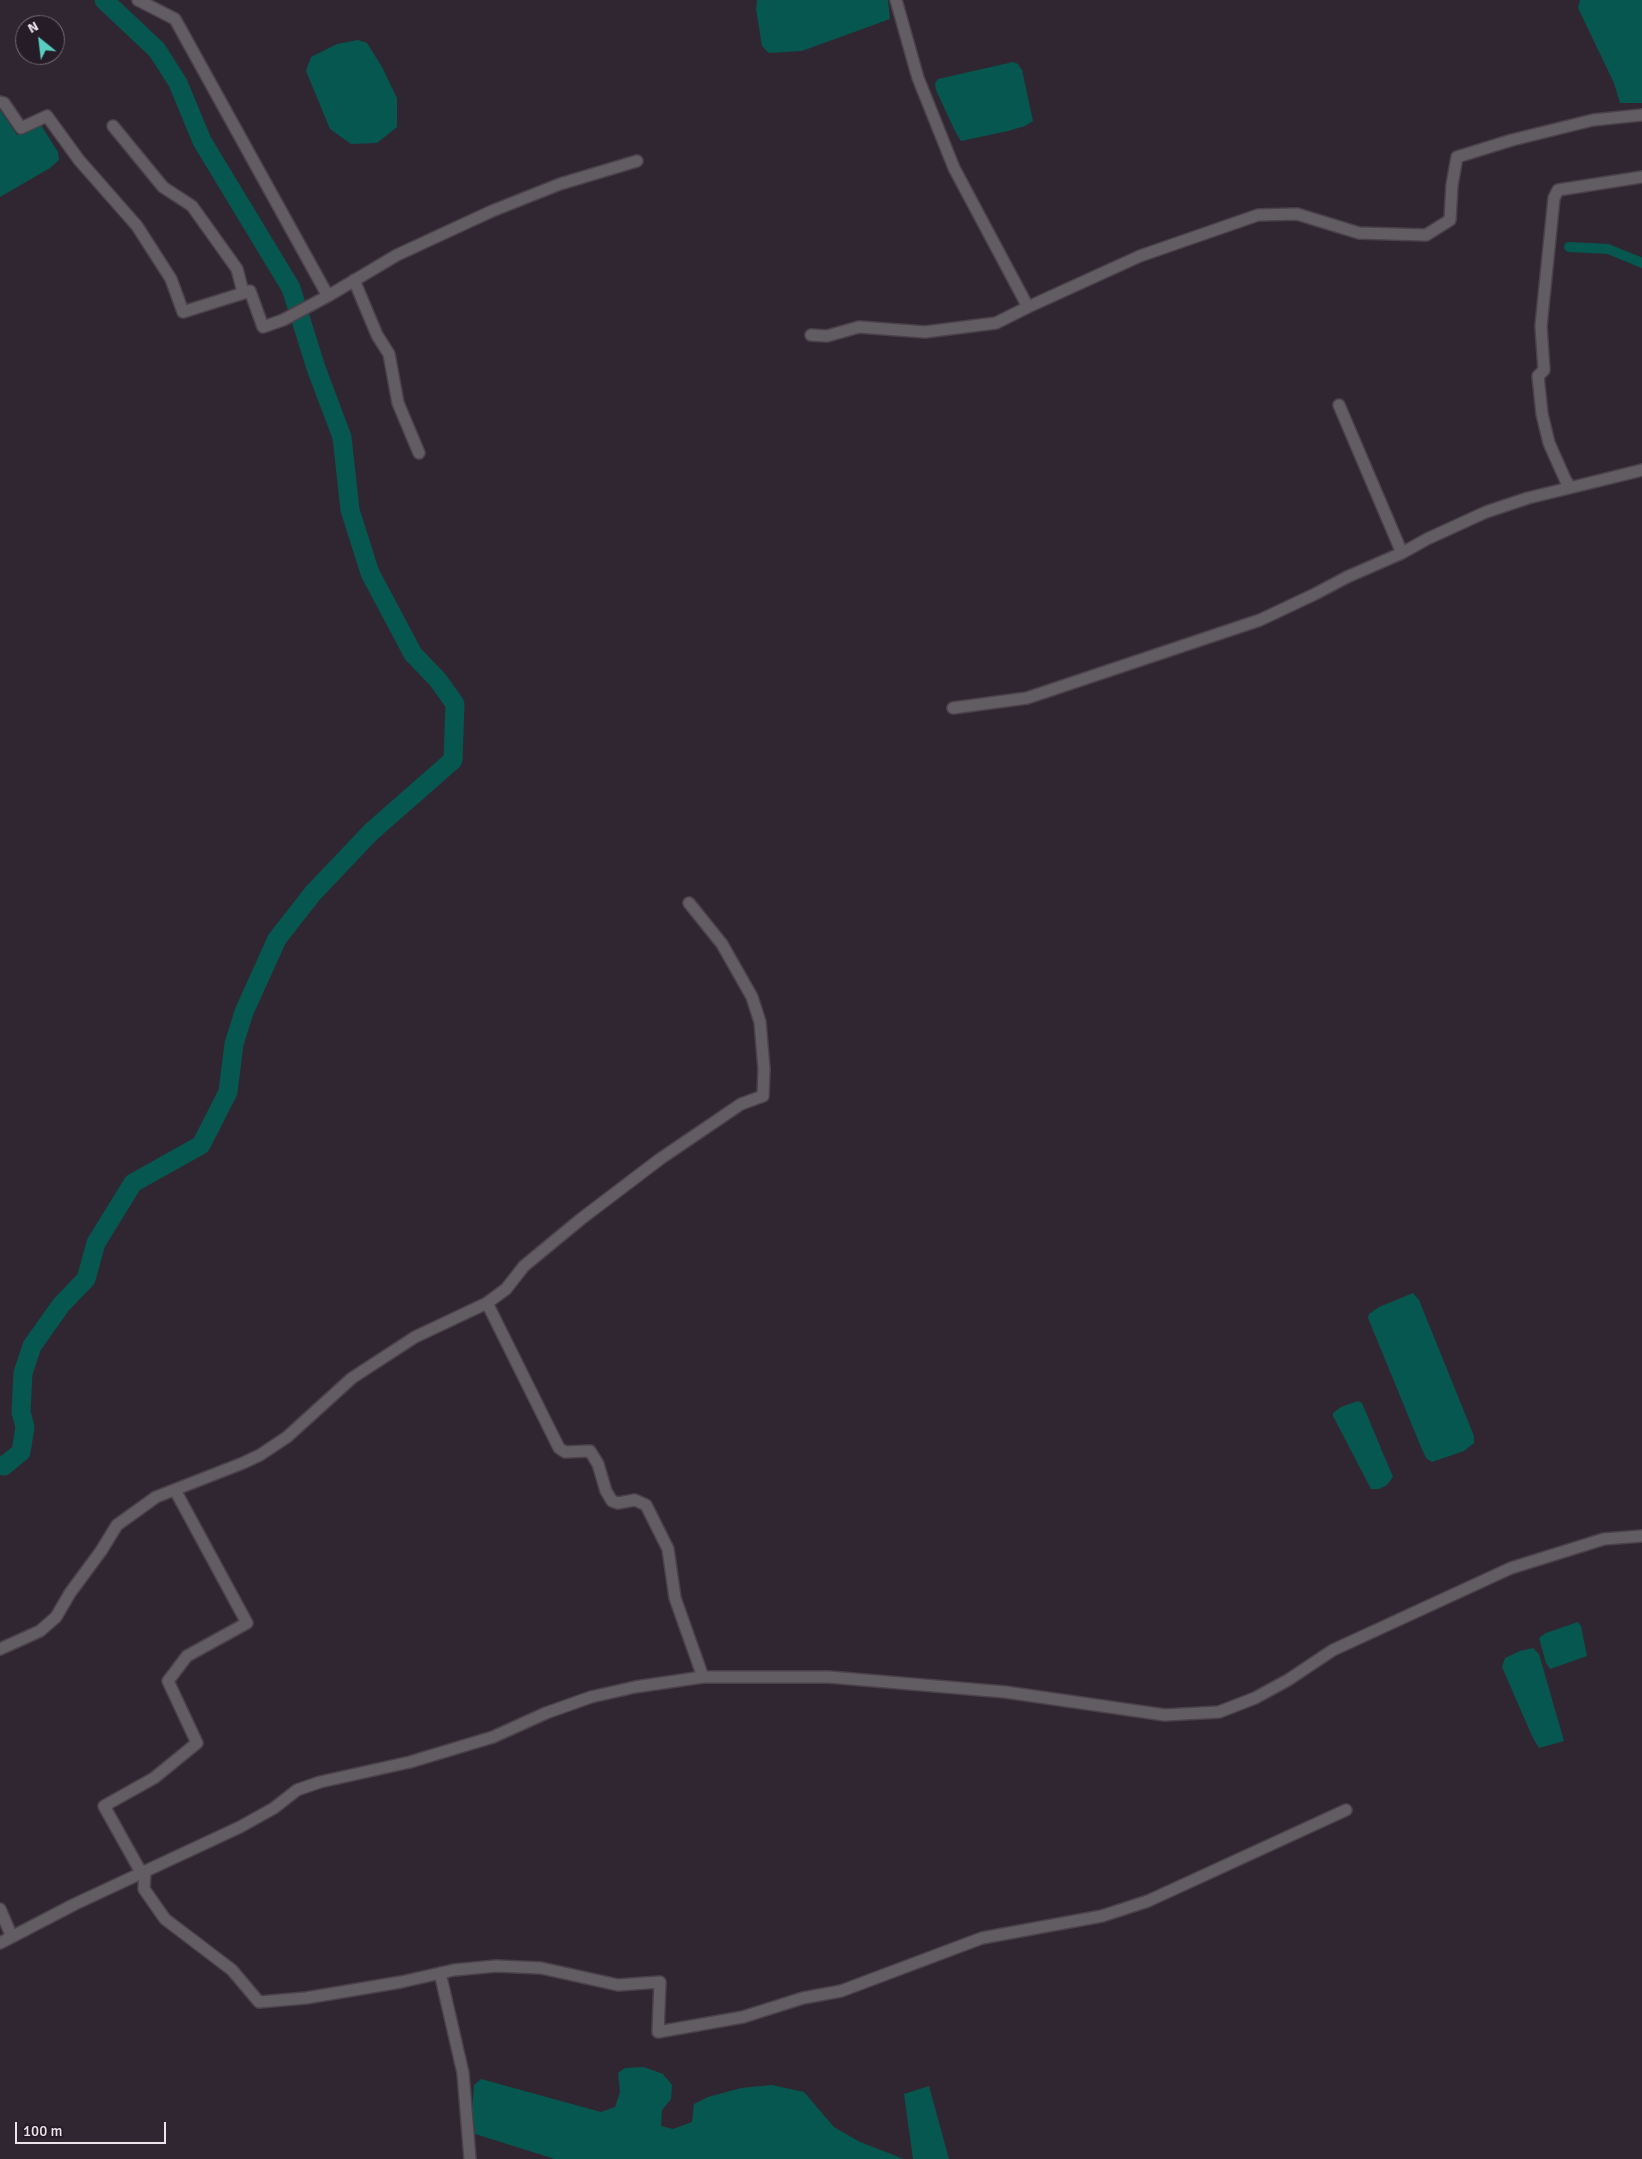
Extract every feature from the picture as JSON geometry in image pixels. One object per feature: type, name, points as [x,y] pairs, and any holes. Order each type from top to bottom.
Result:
[{"type":"street","points":[[138,0],[175,19],[328,296]]},
{"type":"street","points":[[896,0],[918,78],[954,168],[1028,307]]},
{"type":"street","points":[[0,102],[4,103],[21,128],[47,116],[79,160],[138,226],[171,279],[183,312],[250,291],[262,327],[283,320],[328,296],[398,254],[492,211],[560,184],[636,161]]},
{"type":"street","points":[[811,335],[827,336],[859,327],[924,332],[996,323],[1140,256],[1258,215],[1297,214],[1359,233],[1426,235],[1450,220],[1452,185],[1457,157],[1512,140],[1592,120],[1642,115]]},
{"type":"street","points":[[113,126],[163,187],[192,206],[237,269],[242,292]]},
{"type":"street","points":[[1569,488],[1545,426],[1541,326],[1554,198],[1558,190],[1642,177]]},
{"type":"street","points":[[354,280],[377,335],[389,354],[398,403],[419,453]]},
{"type":"street","points":[[1339,405],[1402,553]]},
{"type":"street","points":[[953,708],[1027,698],[1260,620],[1316,594],[1347,576],[1402,553],[1427,539],[1486,512],[1528,498],[1642,470]]},
{"type":"street","points":[[0,1649],[40,1631],[56,1617],[70,1593],[101,1551],[117,1525],[156,1497],[260,1455],[287,1437],[352,1378],[415,1337],[487,1303],[506,1289],[532,1260],[581,1219],[660,1159],[741,1104],[763,1096],[764,1069],[760,1022],[752,997],[722,944],[689,903]]},
{"type":"street","points":[[487,1303],[559,1448],[565,1452],[590,1451],[598,1464],[606,1491],[612,1501],[618,1503],[635,1500],[646,1505],[668,1549],[675,1598],[703,1677]]},
{"type":"street","points":[[175,1490],[247,1623],[188,1656],[168,1681],[197,1743],[154,1778],[104,1806],[143,1873],[144,1890],[165,1919],[232,1970],[259,2002],[306,1998],[401,1982],[454,1970],[505,1966],[542,1968],[618,1985],[660,1982],[658,2032],[742,2017],[803,1998],[841,1991],[982,1938],[1102,1916],[1148,1901],[1346,1810]]},
{"type":"street","points":[[0,1943],[75,1904],[240,1827],[274,1808],[298,1790],[320,1782],[410,1762],[493,1737],[546,1713],[592,1697],[635,1687],[703,1677],[829,1677],[1005,1692],[1165,1715],[1219,1712],[1255,1698],[1333,1650],[1511,1568],[1604,1540],[1642,1536]]},
{"type":"street","points":[[0,1909],[12,1937]]},
{"type":"street","points":[[440,1973],[463,2073],[470,2159]]},
{"type":"shaded area","points":[[757,0],[888,0],[890,19],[802,51],[769,53],[762,46],[756,9]]},
{"type":"shaded area","points":[[1580,0],[1642,0],[1642,103],[1620,103],[1614,83],[1578,8]]},
{"type":"shaded area","points":[[358,40],[367,43],[382,67],[397,98],[397,127],[377,143],[351,144],[330,129],[306,71],[311,57],[337,44]]},
{"type":"shaded area","points":[[1013,62],[1018,64],[1022,70],[1033,121],[1025,126],[1008,131],[961,141],[936,90],[935,83],[938,79]]},
{"type":"shaded area","points":[[0,110],[17,135],[41,125],[58,152],[59,160],[50,168],[0,197]]},
{"type":"shaded area","points":[[1413,1293],[1419,1300],[1474,1436],[1474,1443],[1464,1451],[1432,1462],[1426,1458],[1421,1447],[1368,1318],[1369,1314],[1379,1307]]},
{"type":"shaded area","points":[[1358,1401],[1362,1403],[1393,1477],[1387,1485],[1379,1489],[1371,1489],[1333,1416],[1333,1413],[1341,1407]]},
{"type":"shaded area","points":[[1578,1622],[1581,1626],[1587,1656],[1550,1669],[1546,1663],[1539,1638],[1546,1633]]},
{"type":"shaded area","points":[[1533,1648],[1539,1654],[1564,1741],[1539,1748],[1502,1667],[1505,1658],[1520,1651]]},
{"type":"shaded area","points":[[644,2067],[663,2074],[672,2085],[671,2099],[662,2110],[661,2126],[673,2129],[692,2122],[694,2104],[708,2097],[741,2088],[772,2085],[804,2092],[834,2127],[860,2142],[904,2159],[555,2159],[475,2134],[472,2112],[474,2085],[481,2079],[601,2112],[615,2107],[620,2092],[618,2073],[625,2068]]},
{"type":"shaded area","points":[[929,2086],[949,2159],[913,2159],[904,2094]]},
{"type":"waterway","points":[[0,1465],[4,1466],[21,1452],[25,1427],[21,1412],[23,1373],[32,1346],[61,1305],[86,1279],[96,1243],[133,1183],[201,1145],[228,1092],[234,1044],[244,1012],[277,939],[313,893],[371,832],[453,760],[455,704],[438,680],[413,654],[370,573],[350,510],[342,437],[316,368],[291,288],[202,141],[178,83],[157,50],[104,0]]},
{"type":"waterway","points":[[1569,247],[1608,249],[1642,263]]}]
